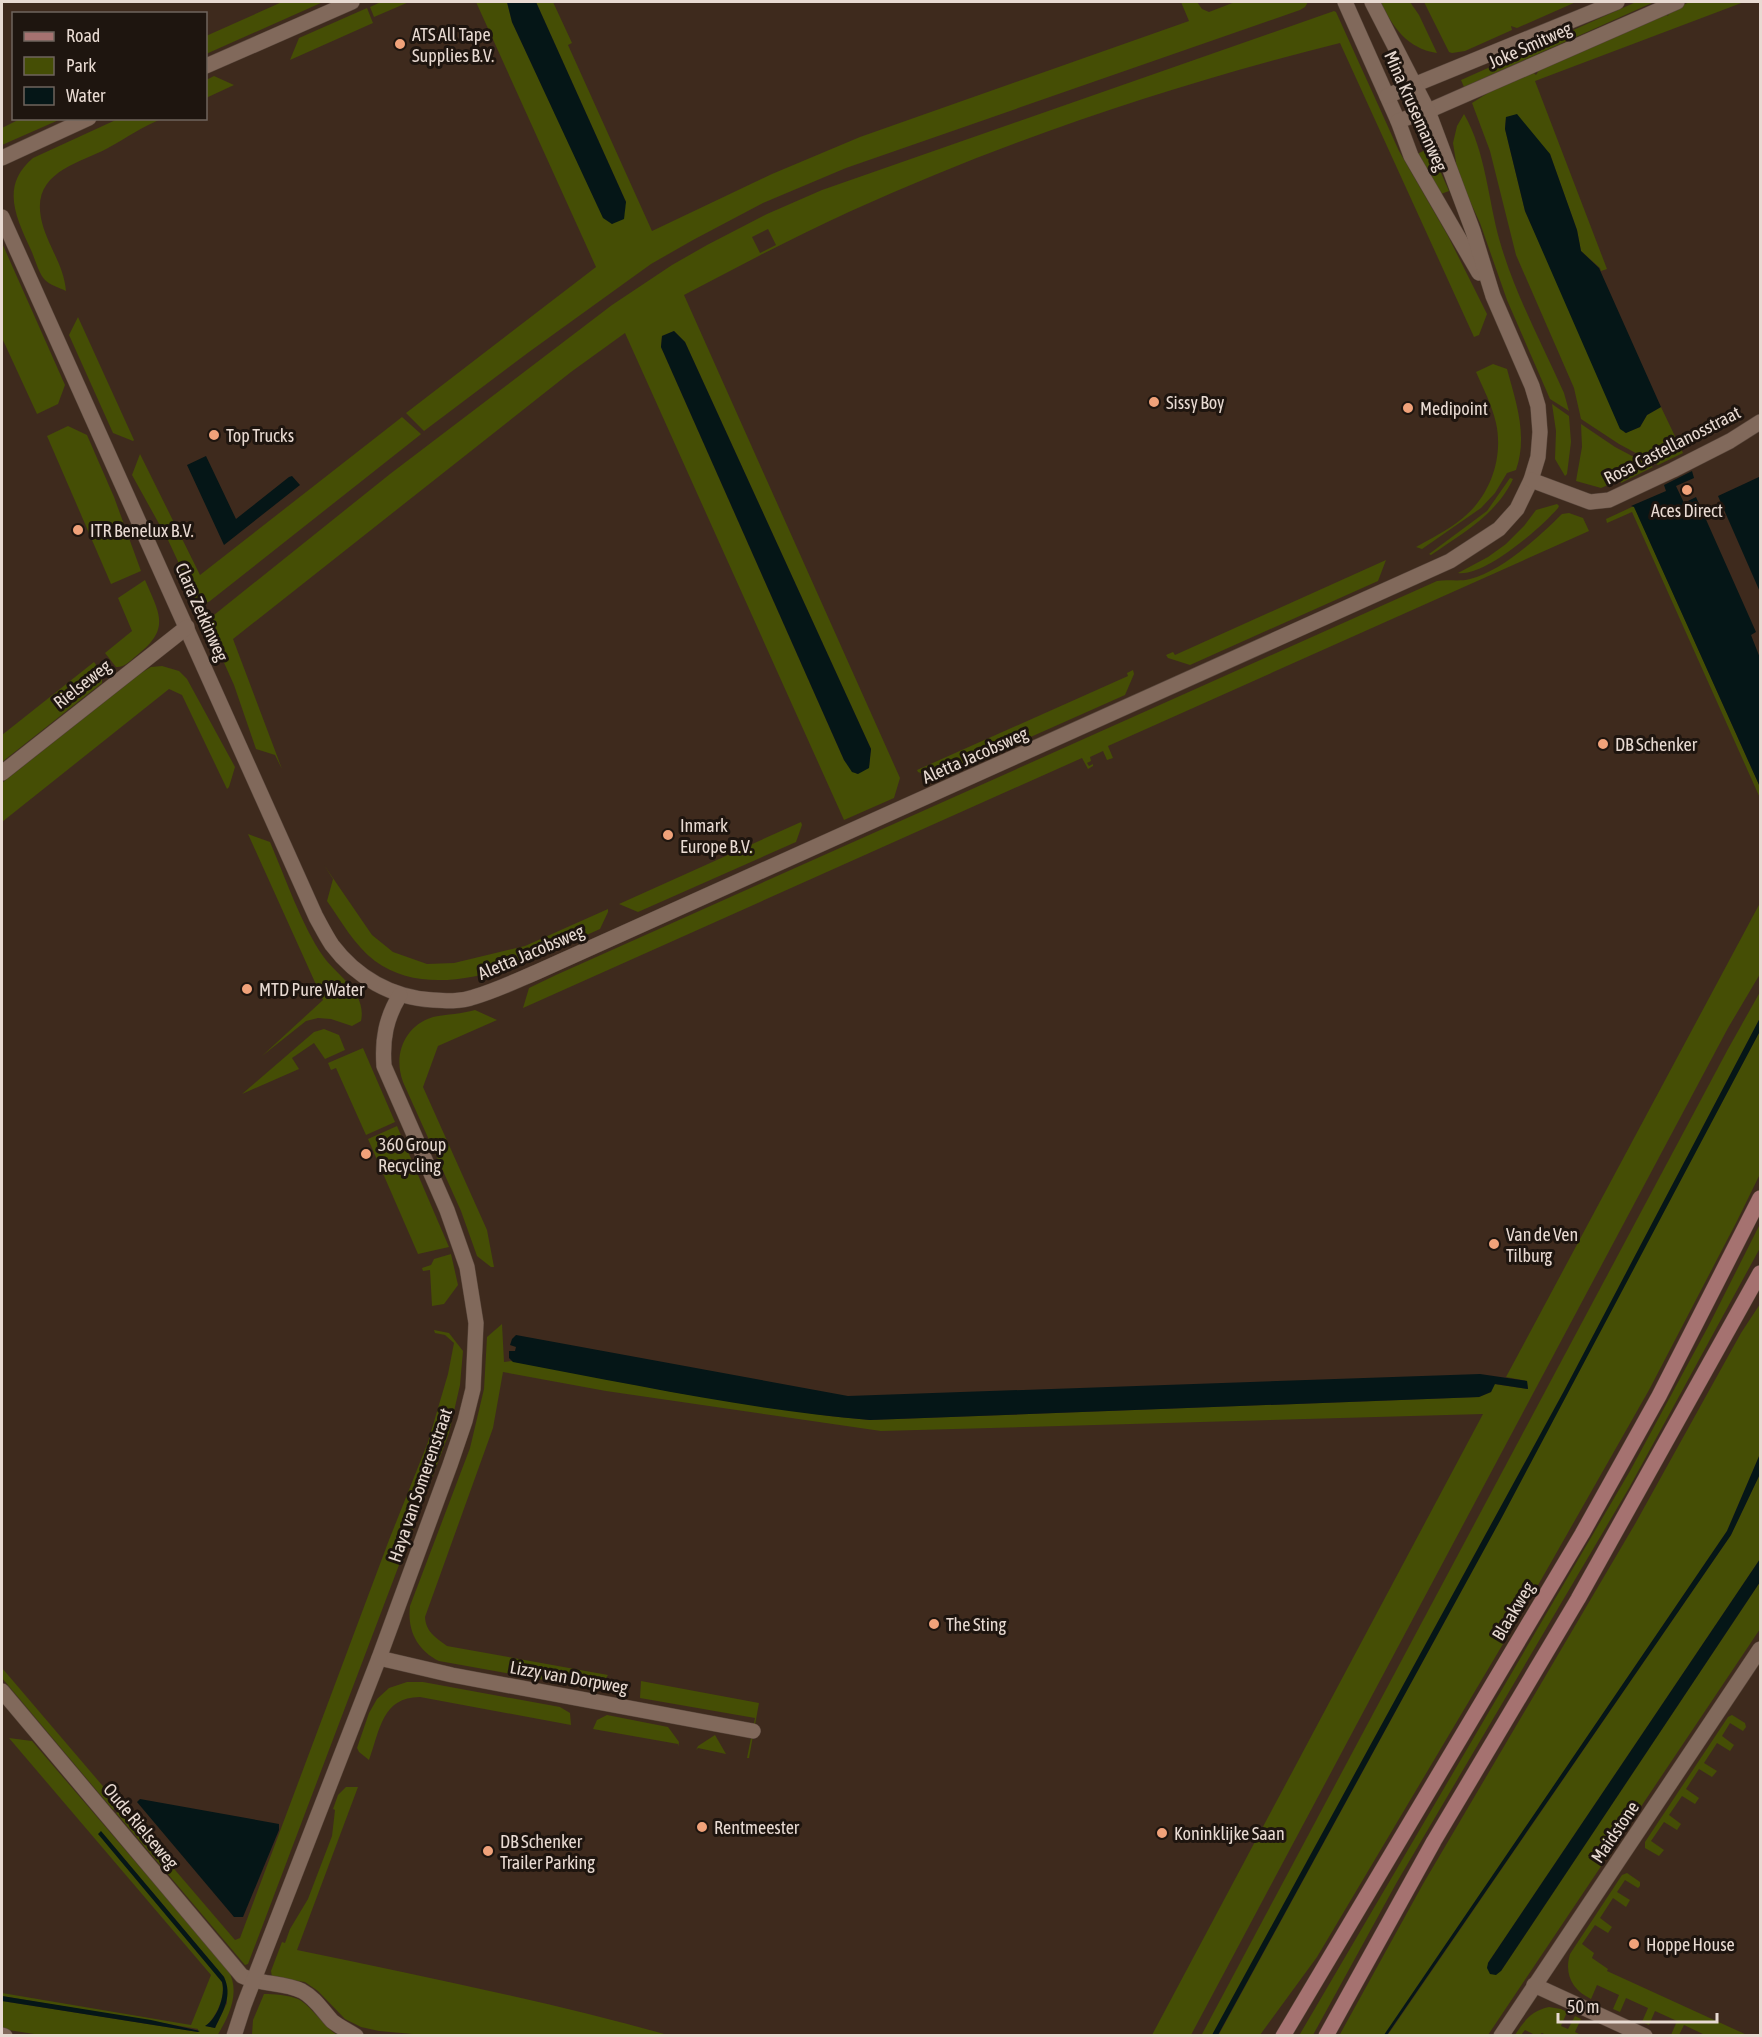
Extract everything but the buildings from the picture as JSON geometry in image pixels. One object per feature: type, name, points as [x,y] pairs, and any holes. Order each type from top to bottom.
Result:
[{"type":"main road","name":"Blaakweg","points":[[1283,2036],[1582,1534],[1659,1396],[1761,1198]]},
{"type":"main road","points":[[1326,2036],[1434,1841],[1578,1599],[1761,1273]]},
{"type":"street","points":[[207,66],[352,2]]},
{"type":"street","name":"Mina Krusemanweg","points":[[1345,2],[1388,96],[1411,156],[1493,296]]},
{"type":"street","name":"Mina Krusemanweg","points":[[1372,2],[1428,111],[1473,231],[1493,296],[1532,386],[1538,406],[1540,432],[1538,457],[1531,480]]},
{"type":"street","name":"Joke Smitweg","points":[[1388,96],[1617,2]]},
{"type":"street","name":"Joke Smitweg","points":[[1398,120],[1428,111],[1677,2]]},
{"type":"street","points":[[2,158],[85,120]]},
{"type":"street","name":"Clara Zetkinweg","points":[[2,217],[311,906],[331,944],[355,970],[400,995]]},
{"type":"street","name":"Rosa Castellanosstraat","points":[[1531,480],[1590,502],[1609,500],[1730,441],[1761,422]]},
{"type":"street","name":"Aletta Jacobsweg","points":[[400,995],[453,1001],[472,998],[537,972],[1440,566],[1499,530],[1517,509],[1531,480]]},
{"type":"street","name":"Rielseweg","points":[[2,773],[187,627]]},
{"type":"street","name":"Haya van Somerenstraat","points":[[254,1981],[379,1658],[465,1421],[472,1389],[476,1323],[471,1283],[459,1239],[384,1066],[382,1046],[385,1025],[400,995]]},
{"type":"street","name":"Maidstone","points":[[1501,2036],[1761,1649]]},
{"type":"street","name":"Lizzy van Dorpweg","points":[[379,1658],[452,1675],[753,1731]]},
{"type":"street","name":"Oude Rielseweg","points":[[2,1691],[242,1976],[254,1981],[294,1988],[305,1993],[315,2000],[334,2023],[356,2036]]},
{"type":"street","points":[[234,2036],[254,1981]]},
{"type":"street","points":[[1534,1985],[1645,2036]]},
{"type":"green space","points":[[282,2],[323,2],[207,54],[207,36]]},
{"type":"green space","points":[[381,2],[409,2],[374,17],[370,7]]},
{"type":"green space","points":[[476,2],[507,2],[512,22],[603,217],[612,224],[626,202],[536,2],[553,2],[572,43],[568,45],[652,231],[772,174],[860,137],[1189,21],[1181,2],[1197,2],[1202,9],[1209,12],[1235,2],[1308,2],[1300,10],[846,168],[763,203],[651,264],[424,431],[406,413],[596,267]]},
{"type":"green space","points":[[1381,2],[1410,2],[1419,15],[1437,53],[1409,42],[1390,20]]},
{"type":"green space","points":[[1424,2],[1576,2],[1517,28],[1511,26],[1512,30],[1465,51],[1452,53],[1449,52]]},
{"type":"green space","points":[[1636,2],[1654,2],[1464,87],[1461,80]]},
{"type":"green space","points":[[1690,2],[1744,2],[1535,81],[1607,269],[1601,271],[1581,251],[1577,230],[1550,154],[1506,117],[1505,129],[1525,211],[1625,433],[1640,427],[1647,415],[1661,407],[1683,453],[1658,465],[1619,444],[1581,419],[1574,388],[1516,255],[1490,151],[1472,103],[1491,91],[1533,72],[1536,75],[1539,70],[1665,13],[1668,16],[1670,10]]},
{"type":"green space","points":[[367,8],[373,23],[290,60],[299,38]]},
{"type":"green space","points":[[1334,11],[1399,151],[1448,236],[1487,314],[1479,335],[1474,337],[1340,43],[1215,77],[1091,116],[910,185],[788,241],[684,295],[900,778],[894,798],[844,820],[625,333],[571,372],[233,639],[282,769],[275,755],[256,749],[234,685],[208,627],[209,619],[390,474],[612,305],[707,245],[767,214],[822,190]],"holes":[[[768,229],[776,245],[760,253],[752,237]],[[674,331],[685,342],[871,749],[869,767],[857,774],[844,760],[661,347],[662,336]]]},
{"type":"green space","points":[[214,76],[234,85],[207,98],[207,80]]},
{"type":"green space","points":[[1464,114],[1482,160],[1506,261],[1521,300],[1564,393],[1569,411],[1550,399],[1507,300],[1480,223],[1458,175],[1453,143],[1457,126]]},
{"type":"green space","points":[[18,120],[59,120],[2,145],[2,128]]},
{"type":"green space","points":[[116,120],[159,120],[71,165],[50,180],[43,190],[40,202],[43,227],[62,272],[66,291],[47,282],[43,277],[16,214],[14,191],[17,180],[33,158]]},
{"type":"green space","points":[[1430,148],[1449,191],[1441,194],[1417,154]]},
{"type":"green space","points":[[2,243],[65,385],[58,404],[37,414],[2,338]]},
{"type":"green space","points":[[78,317],[133,441],[113,433],[69,335]]},
{"type":"green space","points":[[1493,364],[1507,369],[1517,406],[1521,445],[1516,470],[1507,473],[1495,493],[1481,508],[1422,549],[1416,547],[1449,528],[1470,512],[1486,490],[1492,477],[1498,450],[1496,423],[1476,372]]},
{"type":"green space","points":[[1552,404],[1569,416],[1571,442],[1565,476],[1555,459],[1556,431]]},
{"type":"green space","points":[[402,417],[421,434],[206,603],[200,603],[195,598],[168,540],[132,475],[140,454],[200,575]]},
{"type":"green space","points":[[1581,424],[1615,447],[1653,467],[1621,483],[1620,480],[1601,488],[1576,481],[1582,447]]},
{"type":"green space","points":[[68,426],[87,435],[114,497],[141,571],[111,584],[47,436]]},
{"type":"green space","points":[[1510,478],[1513,479],[1506,492],[1488,513],[1455,539],[1431,555],[1429,554],[1487,511]]},
{"type":"green space","points":[[1557,504],[1558,508],[1550,517],[1511,550],[1482,567],[1458,573],[1488,557],[1506,544],[1536,510]]},
{"type":"green space","points":[[1634,506],[1760,787],[1760,798],[1632,512],[1607,523],[1606,519]]},
{"type":"green space","points":[[1569,513],[1583,518],[1589,531],[1108,746],[1113,758],[1107,760],[1103,751],[1090,757],[1091,761],[1087,763],[1093,766],[1088,769],[1082,758],[523,1008],[529,988],[556,975],[1437,581],[1466,580],[1482,575],[1519,552],[1562,514]]},
{"type":"green space","points":[[1386,560],[1378,581],[1190,665],[1168,658],[1166,655],[1173,652],[1175,655]]},
{"type":"green space","points":[[145,580],[158,612],[158,629],[147,646],[127,664],[116,667],[105,653],[132,631],[118,598]]},
{"type":"green space","points":[[94,662],[102,673],[102,683],[2,762],[2,735]]},
{"type":"green space","points":[[162,666],[179,671],[187,679],[235,767],[227,789],[182,695],[169,689],[2,822],[2,783],[141,673],[151,667]]},
{"type":"green space","points":[[1133,670],[1134,674],[1125,695],[936,779],[917,770],[1128,676],[1127,673]]},
{"type":"green space","points":[[801,822],[796,842],[638,912],[619,904]]},
{"type":"green space","points":[[248,834],[270,842],[294,901],[315,944],[350,985],[360,1001],[362,1011],[361,1021],[352,1026],[331,1019],[318,1018],[306,1021],[262,1056],[323,1000]]},
{"type":"green space","points":[[324,865],[372,935],[393,952],[427,964],[454,963],[525,946],[608,909],[608,912],[600,929],[518,964],[458,979],[428,980],[400,974],[375,961],[361,948],[327,901],[333,879]]},
{"type":"green space","points":[[1760,903],[1760,974],[1728,1028],[1191,2035],[1152,2035],[1483,1414],[881,1431],[606,1391],[503,1372],[493,1428],[425,1617],[427,1627],[447,1646],[608,1675],[599,1690],[439,1661],[425,1651],[415,1638],[410,1623],[410,1606],[470,1448],[484,1389],[487,1337],[502,1324],[504,1362],[511,1361],[679,1393],[870,1420],[1479,1397],[1491,1392],[1494,1384],[1528,1389],[1527,1381],[1506,1377]]},
{"type":"green space","points":[[1760,992],[1760,1018],[1564,1391],[1212,2035],[1201,2036],[1728,1049]]},
{"type":"green space","points":[[475,1010],[497,1020],[438,1046],[423,1087],[487,1230],[494,1267],[477,1256],[461,1211],[403,1082],[399,1062],[400,1052],[408,1034],[423,1021],[433,1017]]},
{"type":"green space","points":[[324,1029],[339,1035],[345,1050],[325,1059],[314,1043],[292,1058],[299,1069],[242,1094],[314,1032]]},
{"type":"green space","points":[[1760,1031],[1760,1174],[1649,1390],[1541,1580],[1317,1957],[1260,2035],[1218,2036],[1502,1517]]},
{"type":"green space","points":[[363,1048],[395,1122],[366,1135],[336,1068],[331,1070],[328,1063]]},
{"type":"green space","points":[[397,1126],[449,1247],[418,1254],[368,1139]]},
{"type":"green space","points":[[1760,1224],[1760,1248],[1629,1488],[1397,1882],[1313,2035],[1300,2034],[1630,1471],[1709,1325]]},
{"type":"green space","points":[[451,1254],[458,1285],[444,1304],[432,1306],[430,1270],[423,1271],[422,1268],[431,1265],[434,1259]]},
{"type":"green space","points":[[1760,1304],[1760,1454],[1727,1531],[1384,2035],[1339,2036],[1423,1884],[1635,1524],[1741,1333]]},
{"type":"green space","points":[[434,1330],[449,1333],[463,1351],[460,1385],[449,1433],[248,1964],[245,1965],[116,1813],[122,1808],[235,1940],[240,1938],[428,1442],[448,1374],[454,1343],[445,1335],[435,1333]]},
{"type":"green space","points":[[1760,1474],[1760,1559],[1488,1963],[1501,1971],[1760,1582],[1760,1629],[1488,2035],[1387,2036],[1731,1535]]},
{"type":"green space","points":[[2,1668],[119,1805],[113,1810],[2,1678]]},
{"type":"green space","points":[[641,1681],[759,1703],[749,1758],[747,1758],[755,1718],[640,1698]]},
{"type":"green space","points":[[407,1682],[423,1682],[560,1707],[570,1713],[571,1725],[420,1697],[407,1698],[390,1709],[384,1717],[369,1760],[357,1748],[369,1713],[377,1699],[389,1688]]},
{"type":"green space","points":[[607,1715],[668,1727],[679,1742],[678,1747],[678,1744],[593,1729],[597,1720]]},
{"type":"green space","points":[[1732,1715],[1745,1723],[1746,1727],[1743,1731],[1730,1723],[1722,1736],[1734,1745],[1730,1751],[1717,1743],[1704,1763],[1717,1771],[1712,1777],[1699,1769],[1686,1789],[1699,1798],[1695,1804],[1682,1796],[1669,1815],[1681,1824],[1677,1830],[1664,1822],[1651,1841],[1664,1850],[1659,1856],[1645,1848],[1645,1842],[1728,1717]]},
{"type":"green space","points":[[715,1735],[726,1754],[698,1748],[696,1750],[698,1746]]},
{"type":"green space","points":[[9,1738],[32,1741],[228,1970],[232,1978],[233,1995],[226,2020],[217,2036],[47,2036],[2,2029],[2,2001],[198,2032],[198,2029],[2,1996],[2,1993],[191,2025],[211,1975]],"holes":[[[101,1831],[224,1977],[227,2003],[215,2028],[206,2026],[220,2006],[223,1993],[222,1982]]]},
{"type":"green space","points":[[346,1787],[358,1787],[297,1950],[530,2000],[668,2035],[435,2036],[379,2031],[361,2027],[345,2019],[318,1991],[305,1982],[272,1977],[271,1971],[282,1942],[285,1943],[290,1929],[308,1899],[332,1836],[335,1810],[333,1809],[338,1795]]},
{"type":"green space","points":[[1627,1873],[1640,1882],[1640,1886],[1638,1888],[1625,1880],[1617,1892],[1630,1900],[1626,1907],[1613,1898],[1600,1918],[1612,1927],[1608,1933],[1595,1925],[1582,1944],[1594,1953],[1592,1958],[1608,1969],[1607,1971],[1747,2035],[1705,2035],[1684,2025],[1679,2035],[1671,2035],[1677,2021],[1655,2011],[1649,2025],[1642,2022],[1648,2008],[1626,1998],[1620,2012],[1613,2009],[1619,1995],[1597,1985],[1591,1999],[1574,1986],[1568,1968],[1570,1954],[1622,1875]]},
{"type":"green space","points":[[264,1994],[298,1999],[337,2035],[252,2035],[253,2020]]},
{"type":"green space","points":[[1549,2007],[1567,2012],[1561,2026],[1568,2029],[1575,2016],[1581,2019],[1575,2032],[1581,2035],[1542,2033],[1535,2035],[1525,2030],[1521,2035],[1515,2035],[1529,2017]]},
{"type":"water","points":[[507,2],[536,2],[626,202],[624,219],[612,224],[603,218],[512,22]]},
{"type":"water","points":[[1517,114],[1550,154],[1577,230],[1581,251],[1599,268],[1661,407],[1647,415],[1640,427],[1626,433],[1620,429],[1525,211],[1505,129],[1506,117]]},
{"type":"water","points":[[674,331],[685,342],[871,749],[869,768],[858,774],[852,772],[844,760],[661,347],[662,336]]},
{"type":"water","points":[[206,456],[236,519],[289,477],[292,476],[300,485],[224,545],[187,465]]},
{"type":"water","points":[[1692,471],[1694,478],[1676,486],[1684,503],[1696,497],[1756,632],[1751,635],[1760,658],[1760,787],[1634,507],[1631,506],[1666,491],[1664,485]]},
{"type":"water","points":[[1759,477],[1760,480],[1760,592],[1718,496]]},
{"type":"water","points":[[1760,1018],[1760,1031],[1502,1517],[1218,2035],[1212,2035],[1564,1391]]},
{"type":"water","points":[[516,1335],[848,1396],[1480,1374],[1527,1381],[1528,1389],[1495,1384],[1491,1392],[1479,1397],[870,1420],[735,1403],[513,1362],[509,1358],[509,1351],[515,1351],[516,1347],[510,1345]]},
{"type":"water","points":[[1760,1454],[1760,1474],[1731,1535],[1387,2035],[1384,2035],[1727,1531]]},
{"type":"water","points":[[1760,1559],[1760,1582],[1501,1971],[1496,1975],[1490,1974],[1487,1968],[1488,1963]]},
{"type":"water","points":[[140,1799],[279,1824],[279,1830],[243,1917],[234,1917],[137,1802]]},
{"type":"water","points":[[101,1831],[224,1977],[227,1984],[227,1997],[215,2028],[205,2026],[213,2018],[219,2006],[223,1993],[222,1982],[98,1834]]},
{"type":"water","points":[[2,1996],[151,2020],[200,2031],[2,2001]]},
{"type":"place","name":"ATS All Tape Supplies B.V.","points":[[400,44]]},
{"type":"place","name":"Sissy Boy","points":[[1154,402]]},
{"type":"place","name":"Medipoint","points":[[1408,408]]},
{"type":"place","name":"Top Trucks","points":[[214,435]]},
{"type":"place","name":"Aces Direct","points":[[1687,490]]},
{"type":"place","name":"ITR Benelux B.V.","points":[[78,530]]},
{"type":"place","name":"DB Schenker","points":[[1603,744]]},
{"type":"place","name":"Inmark Europe B.V.","points":[[668,835]]},
{"type":"place","name":"MTD Pure Water","points":[[247,989]]},
{"type":"place","name":"360 Group Recycling","points":[[366,1154]]},
{"type":"place","name":"Van de Ven Tilburg","points":[[1494,1244]]},
{"type":"place","name":"The Sting","points":[[934,1624]]},
{"type":"place","name":"Rentmeester","points":[[702,1827]]},
{"type":"place","name":"Koninklijke Saan","points":[[1162,1833]]},
{"type":"place","name":"DB Schenker Trailer Parking","points":[[488,1851]]},
{"type":"place","name":"Hoppe House","points":[[1634,1944]]}]
